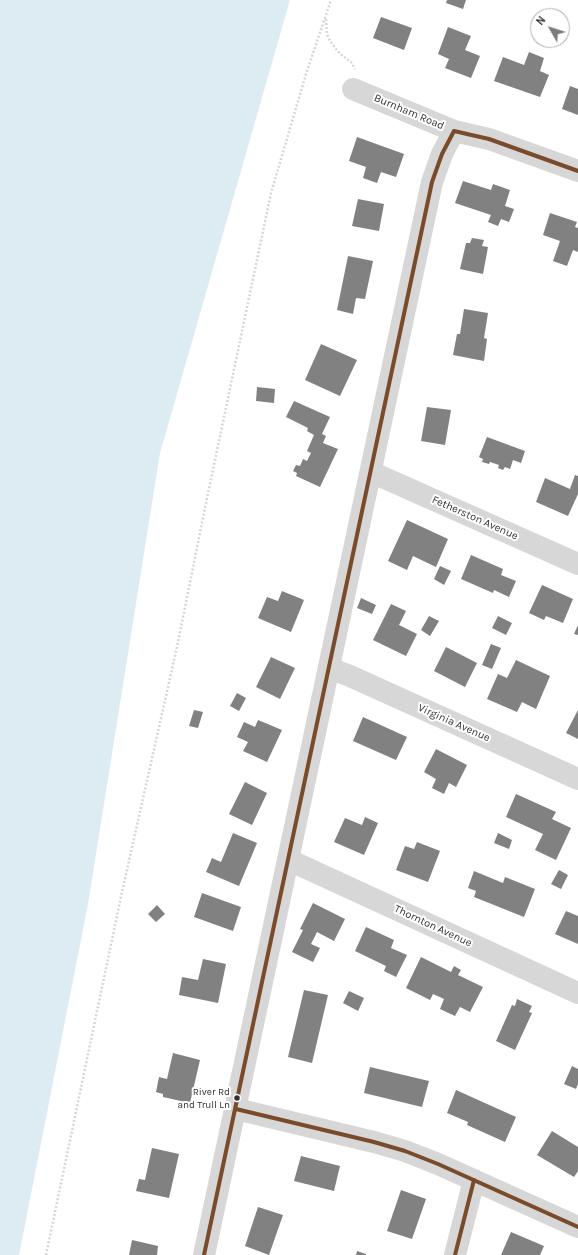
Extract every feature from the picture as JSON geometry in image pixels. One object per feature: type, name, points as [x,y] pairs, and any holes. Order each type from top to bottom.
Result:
[{"type":"street","name":"Burnham Road","points":[[353,89],[454,131],[489,139],[578,171]]},
{"type":"street","points":[[204,1255],[432,182],[442,154],[454,131]]},
{"type":"street","name":"Fetherston Avenue","points":[[371,472],[578,564]]},
{"type":"street","name":"Virginia Avenue","points":[[329,668],[350,676],[578,779]]},
{"type":"street","name":"Thornton Avenue","points":[[289,860],[578,993]]},
{"type":"street","points":[[236,1109],[374,1142],[405,1151],[474,1180],[578,1227]]},
{"type":"street","points":[[455,1255],[474,1180]]},
{"type":"path","points":[[46,1255],[122,892],[177,648],[271,193],[306,74],[331,0]]},
{"type":"path","points":[[326,14],[330,41],[340,54],[351,62],[356,71],[353,89]]},
{"type":"shaded area","points":[[0,0],[290,0],[160,453],[88,904],[19,1255],[0,1255]]},
{"type":"building","points":[[447,0],[466,0],[463,9],[446,3]]},
{"type":"building","points":[[381,17],[412,28],[404,50],[373,38]]},
{"type":"building","points":[[448,27],[471,36],[465,50],[480,56],[471,78],[445,68],[449,59],[438,54]]},
{"type":"building","points":[[529,52],[544,58],[540,71],[549,75],[540,97],[494,81],[503,57],[524,65]]},
{"type":"building","points":[[570,86],[578,89],[578,115],[562,109]]},
{"type":"building","points":[[357,137],[404,154],[396,177],[381,172],[377,183],[363,178],[366,167],[349,161]]},
{"type":"building","points":[[463,181],[491,190],[493,184],[510,190],[505,206],[514,209],[509,222],[501,219],[498,226],[488,222],[491,215],[455,203]]},
{"type":"building","points":[[358,199],[384,204],[379,231],[352,226]]},
{"type":"building","points":[[550,213],[577,222],[575,227],[578,228],[578,252],[573,250],[567,266],[553,261],[560,241],[543,235]]},
{"type":"building","points":[[472,238],[484,240],[482,246],[488,247],[483,274],[460,269],[466,243],[470,243]]},
{"type":"building","points":[[348,256],[373,261],[365,299],[356,298],[353,314],[337,310]]},
{"type":"building","points":[[464,309],[488,313],[484,338],[487,339],[484,361],[453,355],[457,334],[460,334]]},
{"type":"building","points":[[321,344],[357,360],[340,396],[305,380]]},
{"type":"building","points":[[257,387],[275,389],[274,403],[256,401]]},
{"type":"building","points":[[294,401],[330,417],[322,434],[326,436],[323,443],[338,449],[320,487],[296,476],[297,473],[293,471],[296,465],[300,466],[303,459],[307,461],[311,453],[307,451],[314,435],[307,431],[308,428],[286,417]]},
{"type":"building","points":[[427,407],[451,410],[445,445],[421,441]]},
{"type":"building","points":[[487,437],[525,451],[521,463],[513,460],[510,469],[505,467],[503,470],[498,468],[499,465],[490,462],[489,464],[482,462],[483,459],[479,457]]},
{"type":"building","points":[[575,475],[578,476],[578,494],[568,516],[536,502],[545,478],[570,489]]},
{"type":"building","points":[[407,520],[448,539],[436,567],[413,556],[407,570],[388,561]]},
{"type":"building","points":[[471,555],[503,569],[501,575],[516,581],[509,597],[494,590],[493,593],[461,579]]},
{"type":"building","points":[[440,566],[451,571],[444,585],[434,579]]},
{"type":"building","points":[[542,585],[573,599],[563,623],[546,616],[544,620],[529,613]]},
{"type":"building","points":[[282,591],[304,600],[291,632],[258,618],[267,597],[278,601]]},
{"type":"building","points":[[361,598],[376,605],[372,614],[357,608]]},
{"type":"building","points":[[391,604],[406,611],[399,625],[417,634],[406,656],[373,640]]},
{"type":"building","points":[[429,616],[439,621],[430,636],[421,630]]},
{"type":"building","points":[[498,616],[512,623],[506,635],[492,628]]},
{"type":"building","points":[[578,625],[578,635],[574,634]]},
{"type":"building","points":[[491,644],[501,648],[492,669],[482,665]]},
{"type":"building","points":[[446,647],[477,663],[465,687],[434,671]]},
{"type":"building","points":[[271,657],[295,668],[280,699],[256,687]]},
{"type":"building","points":[[516,660],[550,676],[536,709],[522,702],[517,712],[487,699],[498,674],[507,678]]},
{"type":"building","points":[[237,693],[246,698],[239,711],[230,706]]},
{"type":"building","points":[[194,710],[203,712],[198,728],[189,726]]},
{"type":"building","points":[[578,710],[578,739],[566,733]]},
{"type":"building","points":[[363,717],[407,737],[396,760],[353,741]]},
{"type":"building","points":[[258,720],[282,730],[267,762],[243,751],[248,742],[237,737],[244,722],[255,727]]},
{"type":"building","points":[[436,749],[467,765],[456,787],[449,783],[444,794],[432,788],[436,779],[424,772]]},
{"type":"building","points":[[245,782],[267,793],[252,825],[229,814]]},
{"type":"building","points":[[516,794],[556,812],[552,819],[571,828],[556,860],[535,850],[543,834],[506,817]]},
{"type":"building","points":[[365,817],[378,823],[364,855],[334,842],[345,818],[362,825]]},
{"type":"building","points":[[233,833],[257,843],[239,886],[206,872],[212,858],[221,862]]},
{"type":"building","points":[[498,833],[512,840],[509,849],[494,843]]},
{"type":"building","points":[[417,842],[440,851],[428,882],[396,870],[405,846],[414,849]]},
{"type":"building","points":[[559,870],[568,875],[561,889],[551,884]]},
{"type":"building","points":[[474,871],[503,883],[505,877],[535,889],[524,917],[474,897],[476,891],[468,888]]},
{"type":"building","points":[[202,893],[241,907],[233,931],[194,917]]},
{"type":"building","points":[[313,903],[345,919],[334,941],[317,932],[311,944],[320,948],[313,962],[292,952],[303,930],[300,929]]},
{"type":"building","points":[[157,905],[165,914],[156,922],[148,914]]},
{"type":"building","points":[[566,911],[578,916],[578,944],[555,934]]},
{"type":"building","points":[[366,927],[394,940],[391,948],[407,955],[396,977],[384,971],[386,966],[355,951]]},
{"type":"building","points":[[421,957],[451,972],[454,966],[461,970],[458,975],[483,987],[470,1012],[460,1007],[455,1016],[440,1009],[444,999],[433,994],[430,1000],[406,988]]},
{"type":"building","points":[[203,959],[226,964],[218,1003],[179,995],[182,977],[198,980]]},
{"type":"building","points":[[304,990],[328,995],[312,1063],[288,1057]]},
{"type":"building","points":[[349,991],[364,998],[358,1011],[343,1003]]},
{"type":"building","points":[[517,999],[532,1006],[529,1012],[532,1013],[515,1050],[496,1041],[512,1005],[515,1006]]},
{"type":"building","points":[[173,1053],[200,1060],[190,1103],[163,1097],[163,1094],[156,1092],[159,1077],[167,1079]]},
{"type":"building","points":[[572,1066],[578,1069],[578,1084],[576,1089],[564,1084]]},
{"type":"building","points":[[370,1067],[429,1081],[422,1107],[364,1093]]},
{"type":"building","points":[[456,1090],[516,1117],[505,1142],[467,1125],[468,1122],[447,1113]]},
{"type":"building","points":[[552,1131],[578,1147],[578,1171],[574,1177],[537,1155]]},
{"type":"building","points":[[152,1148],[179,1154],[169,1198],[136,1191],[139,1179],[145,1180]]},
{"type":"building","points":[[301,1156],[340,1166],[334,1191],[294,1181]]},
{"type":"building","points":[[401,1190],[426,1199],[412,1239],[387,1231]]},
{"type":"building","points":[[258,1207],[283,1215],[269,1255],[245,1246]]},
{"type":"building","points":[[511,1232],[544,1246],[540,1255],[501,1255]]},
{"type":"building","points":[[132,1240],[158,1246],[157,1255],[129,1255]]},
{"type":"building","points":[[357,1251],[366,1254],[366,1255],[356,1255]]},
{"type":"transit line","points":[[204,1255],[432,182],[442,154],[454,131],[489,139],[578,171]]},
{"type":"transit line","points":[[236,1109],[374,1142],[405,1151],[438,1164],[578,1227]]},
{"type":"transit line","points":[[455,1255],[474,1180]]},
{"type":"place","name":"River Rd and Trull Ln","points":[[237,1098]]}]
